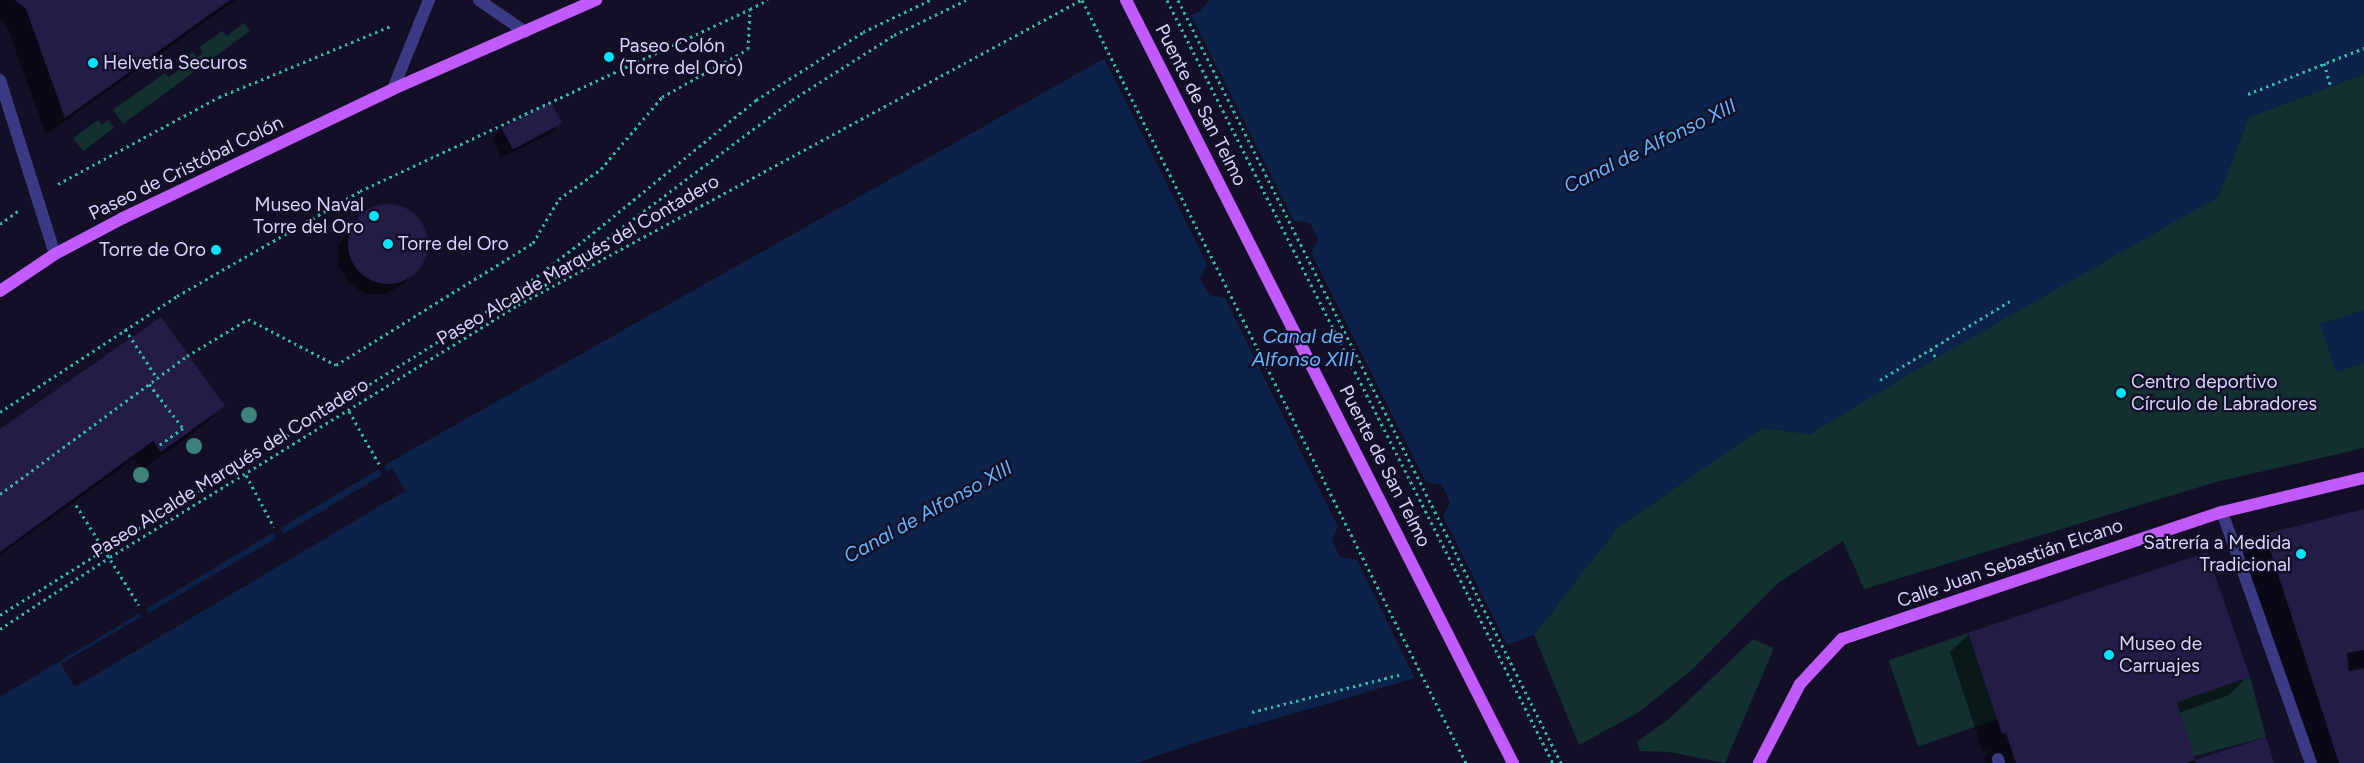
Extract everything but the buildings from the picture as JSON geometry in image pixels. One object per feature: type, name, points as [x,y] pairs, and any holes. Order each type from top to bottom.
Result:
[{"type":"main road","name":"Paseo de Cristóbal Colón","points":[[0,291],[55,254],[123,218],[393,89],[596,0]]},
{"type":"main road","name":"Puente de San Telmo","points":[[1126,0],[1513,763]]},
{"type":"main road","name":"Calle Juan Sebastián Elcano","points":[[1759,763],[1800,684],[1842,639],[2222,512],[2364,478]]},
{"type":"street","points":[[393,89],[429,0]]},
{"type":"street","points":[[479,0],[525,32]]},
{"type":"street","points":[[0,80],[55,254]]},
{"type":"street","points":[[2222,512],[2311,763]]},
{"type":"path","points":[[0,412],[126,329],[360,191],[768,0]]},
{"type":"path","points":[[0,615],[104,548],[511,296],[588,237],[756,100],[863,32],[930,0]]},
{"type":"path","points":[[518,305],[792,100],[894,35],[966,0]]},
{"type":"path","points":[[1082,0],[1466,763]]},
{"type":"path","name":"Paseo Alcalde Marqués del Contadero","points":[[0,629],[110,557],[246,475],[518,305],[1082,0]]},
{"type":"path","points":[[1167,0],[1553,763]]},
{"type":"path","points":[[1178,0],[1560,762]]},
{"type":"path","points":[[0,494],[157,378],[248,319],[336,365],[533,243],[560,199],[601,169],[662,97],[748,49],[750,9]]},
{"type":"path","points":[[71,176],[219,97],[403,20]]},
{"type":"path","points":[[2248,94],[2364,48]]},
{"type":"path","points":[[2324,64],[2331,87]]},
{"type":"path","points":[[1880,380],[2013,299]]},
{"type":"path","points":[[126,329],[157,378]]},
{"type":"path","points":[[1930,349],[1936,358]]},
{"type":"path","points":[[149,384],[183,428],[157,446]]},
{"type":"path","points":[[349,411],[379,464]]},
{"type":"path","points":[[246,475],[274,527]]},
{"type":"path","points":[[76,505],[139,605]]},
{"type":"path","points":[[1252,712],[1402,674]]},
{"type":"green space","points":[[244,23],[250,31],[123,124],[113,110],[165,73],[169,77],[180,69],[176,64],[193,52],[197,57],[203,53],[200,47],[222,31],[227,36]]},
{"type":"green space","name":"Centro deportivo Círculo de Labradores","points":[[2364,74],[2364,448],[2216,482],[1864,589],[1843,541],[1778,583],[1691,671],[1636,714],[1579,745],[1534,635],[1617,528],[1762,428],[1810,434],[2072,275],[2218,197],[2249,117]]},
{"type":"green space","points":[[98,120],[102,125],[108,120],[114,128],[83,151],[73,138]]},
{"type":"green space","points":[[1968,633],[1998,719],[1918,746],[1889,660]]},
{"type":"green space","points":[[1753,639],[1774,648],[1725,763],[1669,752],[1640,751],[1637,742],[1670,718]]},
{"type":"green space","points":[[2250,677],[2266,737],[2192,757],[2176,697]]},
{"type":"water","name":"Canal de Alfonso XIII","points":[[1210,0],[2364,0],[2364,74],[2249,117],[2218,197],[1936,358],[1810,434],[1762,428],[1617,528],[1534,635],[1415,678],[1193,743],[1137,763],[0,763],[0,697],[402,455],[1096,63],[1200,11]]},
{"type":"water","points":[[2364,310],[2364,363],[2336,372],[2320,324]]},
{"type":"pier","points":[[1190,13],[1294,221],[1310,223],[1318,239],[1311,253],[1426,482],[1442,485],[1450,502],[1443,516],[1509,649],[1416,681],[1357,560],[1340,557],[1332,540],[1338,527],[1225,298],[1209,295],[1200,278],[1207,264],[1103,56]]},
{"type":"pier","points":[[383,464],[387,471],[393,469],[405,491],[75,687],[61,664],[141,617],[138,610],[144,606],[149,613],[276,538],[272,530],[279,526],[284,534],[382,475],[377,467]]},
{"type":"place","name":"Paseo Colón (Torre del Oro)","points":[[609,57]]},
{"type":"place","name":"Helvetia Securos","points":[[93,63]]},
{"type":"place","name":"Museo Naval Torre del Oro","points":[[374,216]]},
{"type":"place","name":"Torre del Oro","points":[[388,244]]},
{"type":"place","name":"Torre de Oro","points":[[216,250]]},
{"type":"place","name":"Centro deportivo Círculo de Labradores","points":[[2121,393]]},
{"type":"place","name":"Satrería a Medida Tradicional","points":[[2301,554]]},
{"type":"place","name":"Museo de Carruajes","points":[[2109,655]]}]
